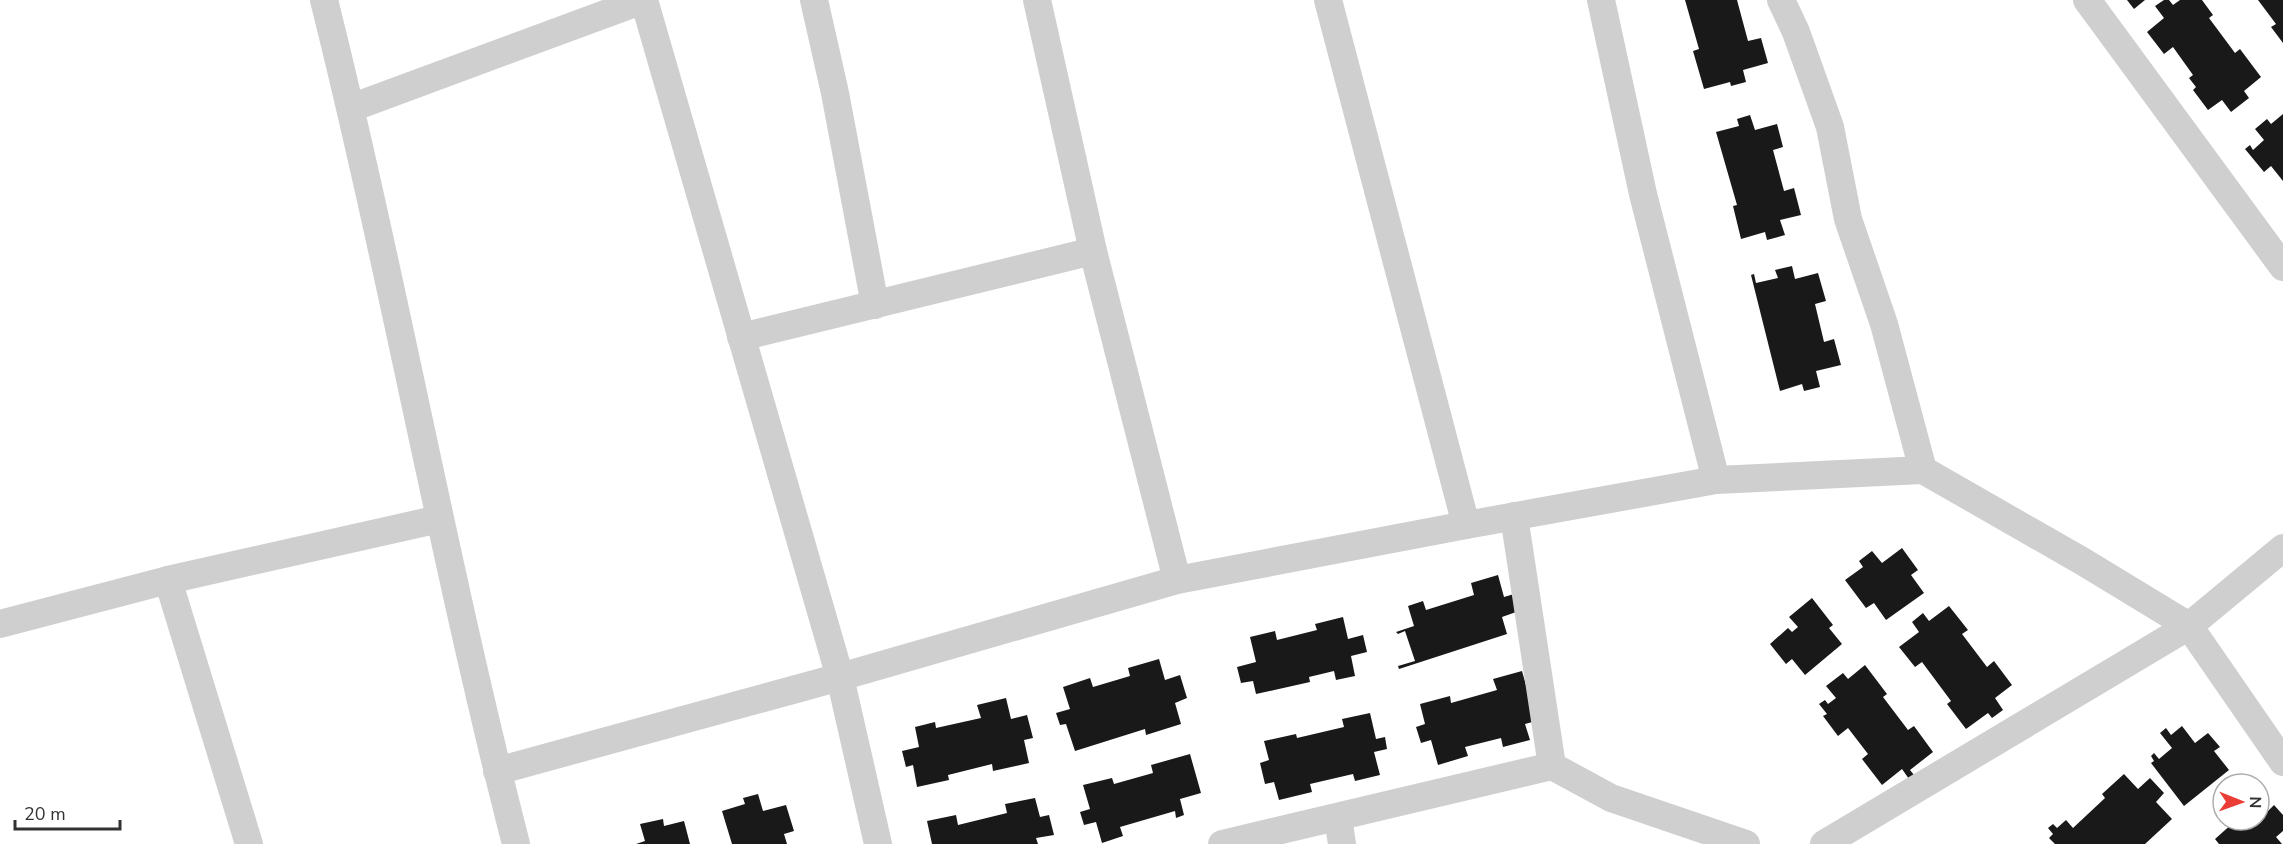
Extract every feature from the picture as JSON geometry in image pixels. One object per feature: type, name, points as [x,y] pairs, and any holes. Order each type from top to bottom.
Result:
[{"type":"street","points":[[324,0],[351,108],[440,519],[497,771],[516,844]]},
{"type":"street","points":[[351,108],[643,0],[840,677],[878,844]]},
{"type":"street","points":[[814,0],[835,93],[875,305]]},
{"type":"street","points":[[1037,0],[1093,251],[1177,580]]},
{"type":"street","points":[[1328,0],[1466,525]]},
{"type":"street","points":[[1601,0],[1642,194],[1716,480]]},
{"type":"street","points":[[1781,0],[1796,32],[1830,127],[1848,219],[1884,324],[1923,470]]},
{"type":"street","points":[[2086,0],[2283,267]]},
{"type":"street","points":[[741,337],[1093,251]]},
{"type":"street","points":[[497,771],[840,677],[1177,580],[1716,480],[1923,470],[2082,561],[2189,626],[2283,762]]},
{"type":"street","points":[[1514,516],[1552,766]]},
{"type":"street","points":[[0,624],[168,580],[440,519]]},
{"type":"street","points":[[1824,844],[2189,626],[2283,548]]},
{"type":"street","points":[[168,580],[249,844]]},
{"type":"street","points":[[1222,844],[1340,831],[1552,766],[1611,798],[1746,844]]},
{"type":"building","points":[[1685,0],[1737,0],[1748,41],[1761,38],[1768,63],[1743,70],[1746,82],[1731,86],[1730,82],[1704,89],[1693,51],[1699,49]]},
{"type":"building","points":[[2127,0],[2145,0],[2134,9]]},
{"type":"building","points":[[2164,0],[2169,0],[2173,5],[2180,0],[2202,0],[2213,15],[2209,18],[2235,53],[2240,49],[2261,77],[2244,91],[2249,98],[2231,112],[2222,100],[2208,110],[2193,90],[2196,87],[2189,78],[2193,75],[2173,47],[2164,54],[2147,32],[2164,18],[2155,6]]},
{"type":"building","points":[[2258,0],[2283,0],[2283,43],[2271,27],[2276,24]]},
{"type":"building","points":[[2283,114],[2283,181],[2271,166],[2264,172],[2245,149],[2250,145],[2253,150],[2264,140],[2255,129],[2267,119],[2271,124]]},
{"type":"building","points":[[1750,115],[1755,130],[1777,124],[1783,147],[1773,150],[1784,191],[1794,188],[1801,215],[1780,220],[1785,235],[1767,240],[1765,232],[1741,239],[1733,206],[1737,205],[1716,132],[1739,126],[1737,119]]},
{"type":"building","points":[[1792,266],[1795,279],[1818,273],[1826,301],[1815,304],[1824,342],[1834,339],[1841,365],[1816,371],[1820,387],[1804,391],[1802,384],[1780,391],[1751,275],[1754,274],[1756,283],[1778,278],[1775,270]]},
{"type":"building","points":[[1902,548],[1918,570],[1911,575],[1924,593],[1886,620],[1874,603],[1866,608],[1845,580],[1863,567],[1859,561],[1872,551],[1882,563]]},
{"type":"building","points":[[1498,575],[1504,597],[1514,594],[1519,611],[1502,617],[1507,634],[1399,669],[1398,666],[1415,661],[1405,631],[1398,634],[1396,632],[1414,626],[1408,606],[1423,601],[1426,610],[1474,595],[1471,583]]},
{"type":"building","points":[[1812,598],[1833,625],[1829,628],[1842,644],[1805,675],[1792,659],[1786,664],[1770,644],[1788,628],[1792,632],[1798,627],[1789,617]]},
{"type":"building","points":[[1949,606],[1968,630],[1962,634],[1987,667],[1994,661],[2012,685],[1995,698],[2003,710],[1992,718],[1988,713],[1966,729],[1947,704],[1951,701],[1922,662],[1915,667],[1899,647],[1919,632],[1912,622],[1923,613],[1929,621]]},
{"type":"building","points":[[1343,617],[1348,639],[1363,635],[1367,652],[1351,656],[1355,676],[1336,680],[1334,671],[1309,677],[1310,682],[1256,694],[1253,681],[1241,683],[1237,667],[1256,662],[1250,637],[1275,631],[1277,640],[1317,630],[1315,624]]},
{"type":"building","points":[[1159,659],[1165,680],[1180,675],[1187,698],[1175,703],[1181,724],[1146,735],[1145,729],[1075,751],[1066,724],[1060,725],[1056,713],[1070,709],[1063,687],[1090,678],[1093,687],[1130,676],[1128,668]]},
{"type":"building","points":[[1865,665],[1887,694],[1883,697],[1908,730],[1914,726],[1933,752],[1910,770],[1914,775],[1909,779],[1902,769],[1882,785],[1862,759],[1868,754],[1848,728],[1838,736],[1823,716],[1827,714],[1819,704],[1825,700],[1828,704],[1836,698],[1826,686],[1843,673],[1848,679]]},
{"type":"building","points":[[1522,671],[1536,721],[1525,724],[1530,740],[1503,747],[1501,738],[1465,747],[1468,756],[1438,765],[1431,740],[1421,743],[1416,727],[1425,724],[1420,704],[1450,696],[1451,703],[1497,690],[1493,679]]},
{"type":"building","points":[[1006,698],[1011,719],[1027,715],[1033,738],[1024,740],[1029,763],[993,771],[992,764],[948,775],[949,780],[917,787],[913,765],[906,767],[902,751],[919,747],[915,727],[935,722],[936,728],[981,718],[977,705]]},
{"type":"building","points":[[1370,713],[1376,739],[1385,737],[1387,749],[1374,752],[1380,775],[1355,781],[1353,774],[1310,784],[1312,792],[1279,800],[1274,782],[1265,784],[1260,763],[1269,760],[1264,741],[1296,734],[1297,738],[1344,727],[1342,719]]},
{"type":"building","points":[[2182,726],[2195,743],[2208,733],[2220,747],[2214,751],[2229,770],[2211,772],[2211,784],[2184,806],[2151,763],[2154,761],[2151,756],[2154,753],[2159,759],[2172,748],[2160,733],[2166,728],[2171,735]]},
{"type":"building","points":[[1190,754],[1201,793],[1180,799],[1184,815],[1176,818],[1175,811],[1120,827],[1123,836],[1102,843],[1096,822],[1084,825],[1080,812],[1090,809],[1083,785],[1112,778],[1114,784],[1153,773],[1151,765]]},
{"type":"building","points":[[2124,774],[2138,789],[2150,778],[2164,793],[2156,802],[2172,819],[2145,844],[2055,844],[2049,838],[2053,834],[2048,828],[2053,824],[2057,828],[2066,820],[2073,828],[2105,798],[2102,794]]},
{"type":"building","points":[[758,794],[763,811],[786,805],[794,831],[784,834],[787,844],[732,844],[722,811],[745,804],[743,798]]},
{"type":"building","points":[[1035,798],[1040,817],[1049,815],[1054,835],[1036,838],[1038,844],[932,844],[927,821],[956,815],[958,825],[1007,813],[1005,804]]},
{"type":"building","points":[[2274,805],[2283,815],[2283,831],[2276,837],[2282,844],[2219,844],[2215,839],[2223,832],[2271,832],[2271,808]]},
{"type":"building","points":[[663,819],[664,826],[684,821],[690,844],[636,844],[645,841],[640,824]]}]
